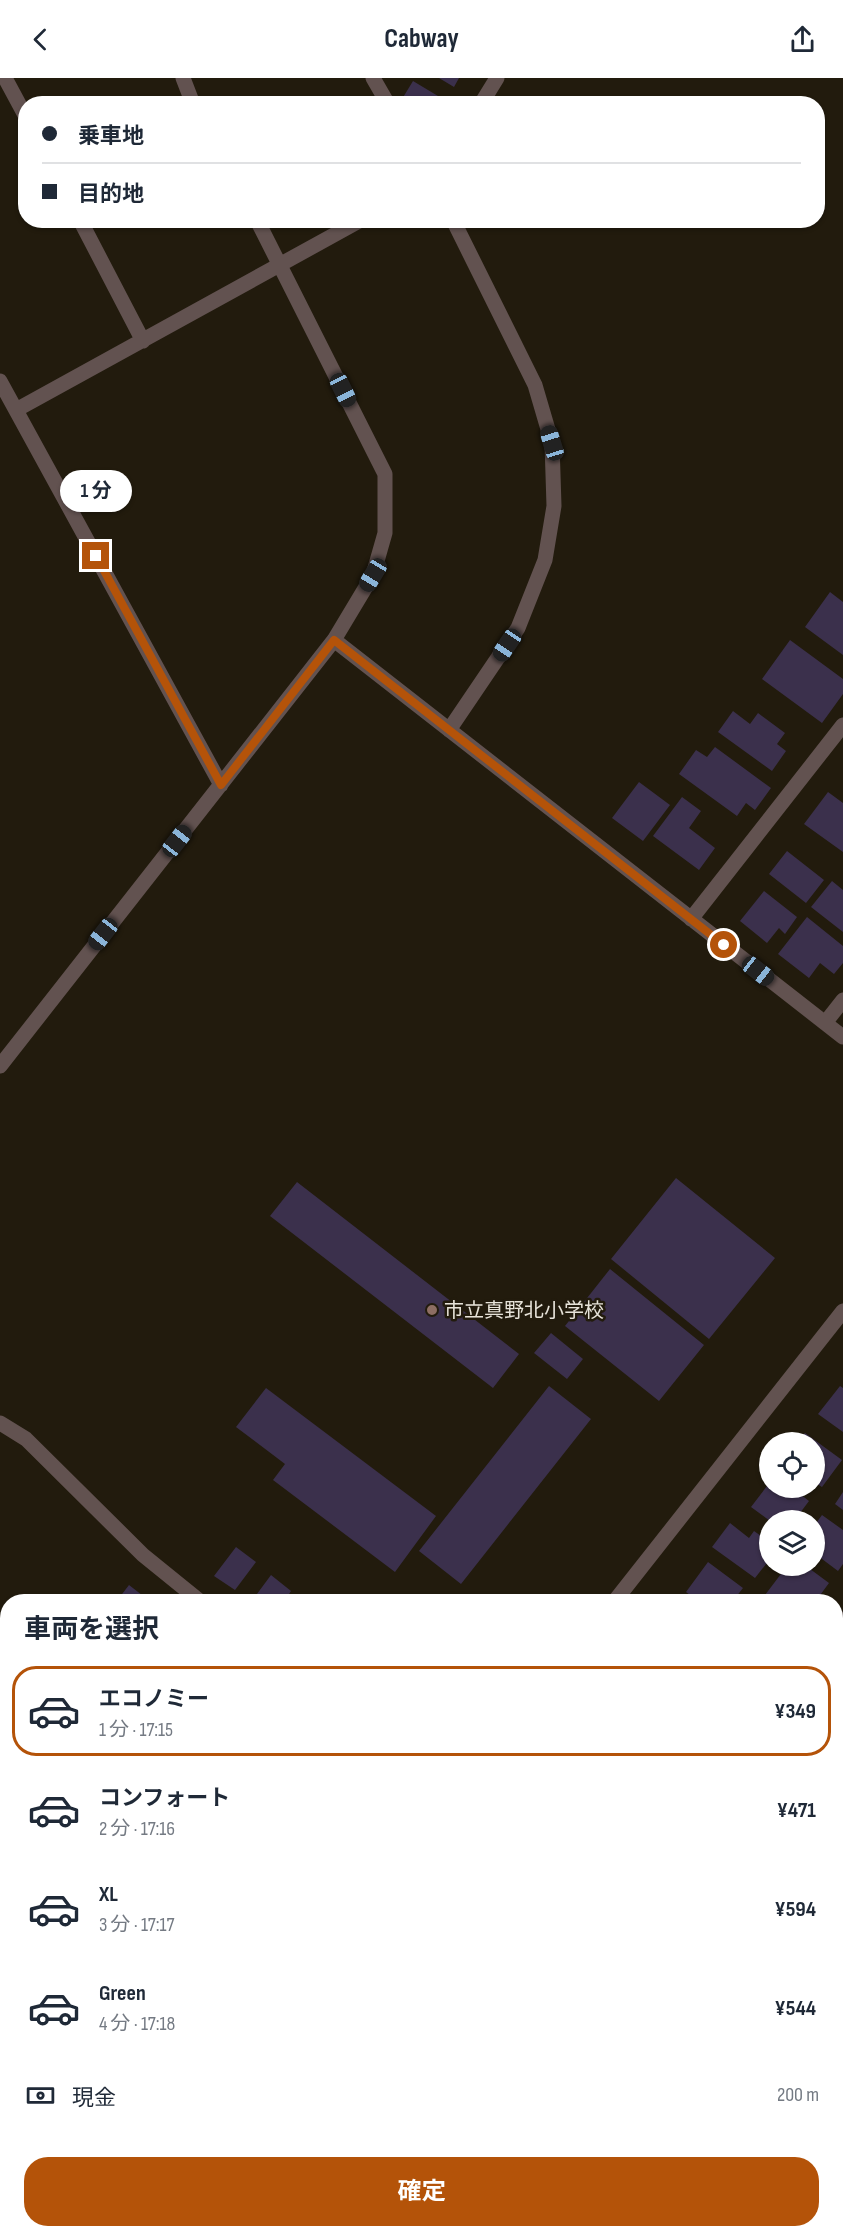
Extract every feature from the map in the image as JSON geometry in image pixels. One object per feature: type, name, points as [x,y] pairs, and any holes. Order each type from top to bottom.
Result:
[{"type":"street","points":[[5,78],[18,102]]},
{"type":"street","points":[[183,78],[190,96]]},
{"type":"street","points":[[373,78],[383,96]]},
{"type":"street","points":[[486,96],[497,78]]},
{"type":"street","points":[[84,228],[143,340]]},
{"type":"street","points":[[0,1066],[334,640],[373,575],[385,533],[385,474],[261,228]]},
{"type":"street","points":[[16,410],[346,228]]},
{"type":"street","points":[[449,730],[518,628],[545,560],[554,506],[552,443],[535,385],[457,228]]},
{"type":"street","points":[[0,381],[221,785]]},
{"type":"street","points":[[334,640],[843,1037]]},
{"type":"street","points":[[691,919],[843,725]]},
{"type":"street","points":[[825,1023],[843,1000]]},
{"type":"street","points":[[620,1594],[843,1311]]},
{"type":"street","points":[[0,1423],[26,1439],[143,1555],[191,1594]]},
{"type":"building","points":[[439,78],[459,78],[454,87]]},
{"type":"building","points":[[413,81],[438,96],[404,96]]},
{"type":"building","points":[[830,592],[843,602],[843,655],[805,627]]},
{"type":"building","points":[[790,640],[843,679],[843,694],[822,723],[762,679]]},
{"type":"building","points":[[733,711],[750,724],[758,713],[785,733],[777,744],[786,751],[772,771],[718,732]]},
{"type":"building","points":[[715,747],[771,788],[755,810],[746,803],[737,816],[679,774],[696,750],[707,757]]},
{"type":"building","points":[[639,782],[670,805],[643,841],[612,818]]},
{"type":"building","points":[[828,792],[843,803],[843,852],[804,824]]},
{"type":"building","points":[[682,797],[701,811],[689,828],[715,848],[699,870],[653,836]]},
{"type":"building","points":[[787,851],[824,880],[806,903],[769,874]]},
{"type":"building","points":[[832,881],[843,890],[843,932],[811,907]]},
{"type":"building","points":[[764,891],[797,917],[785,934],[779,928],[767,943],[740,921]]},
{"type":"building","points":[[807,917],[843,946],[843,963],[834,974],[820,963],[809,978],[778,954]]},
{"type":"building","points":[[676,1178],[775,1258],[709,1339],[611,1259]]},
{"type":"building","points":[[297,1182],[519,1354],[493,1388],[270,1216]]},
{"type":"building","points":[[610,1269],[704,1345],[659,1401],[565,1326]]},
{"type":"building","points":[[551,1333],[583,1359],[567,1379],[534,1353]]},
{"type":"building","points":[[549,1386],[591,1419],[461,1584],[419,1551]]},
{"type":"building","points":[[840,1386],[843,1388],[843,1432],[818,1414]]},
{"type":"building","points":[[266,1388],[436,1516],[395,1572],[273,1480],[285,1464],[236,1427]]},
{"type":"building","points":[[825,1448],[842,1460],[825,1483]]},
{"type":"building","points":[[843,1492],[843,1510],[835,1504]]},
{"type":"building","points":[[759,1496],[805,1498],[809,1501],[802,1510],[759,1510],[759,1513],[751,1507]]},
{"type":"building","points":[[825,1517],[843,1530],[843,1564],[838,1571],[825,1561]]},
{"type":"building","points":[[730,1523],[749,1538],[754,1531],[759,1534],[759,1573],[755,1578],[712,1547]]},
{"type":"building","points":[[236,1547],[256,1562],[235,1590],[214,1576]]},
{"type":"building","points":[[708,1562],[743,1588],[738,1594],[689,1594],[686,1592]]},
{"type":"building","points":[[271,1575],[291,1591],[289,1594],[257,1594]]},
{"type":"building","points":[[779,1576],[820,1576],[829,1583],[821,1594],[766,1594]]},
{"type":"building","points":[[129,1585],[141,1594],[122,1594]]},
{"type":"place","name":"市立真野北小学校","points":[[432,1310]]},
{"type":"route","points":[[96,556],[221,785],[334,640],[724,945]]}]
